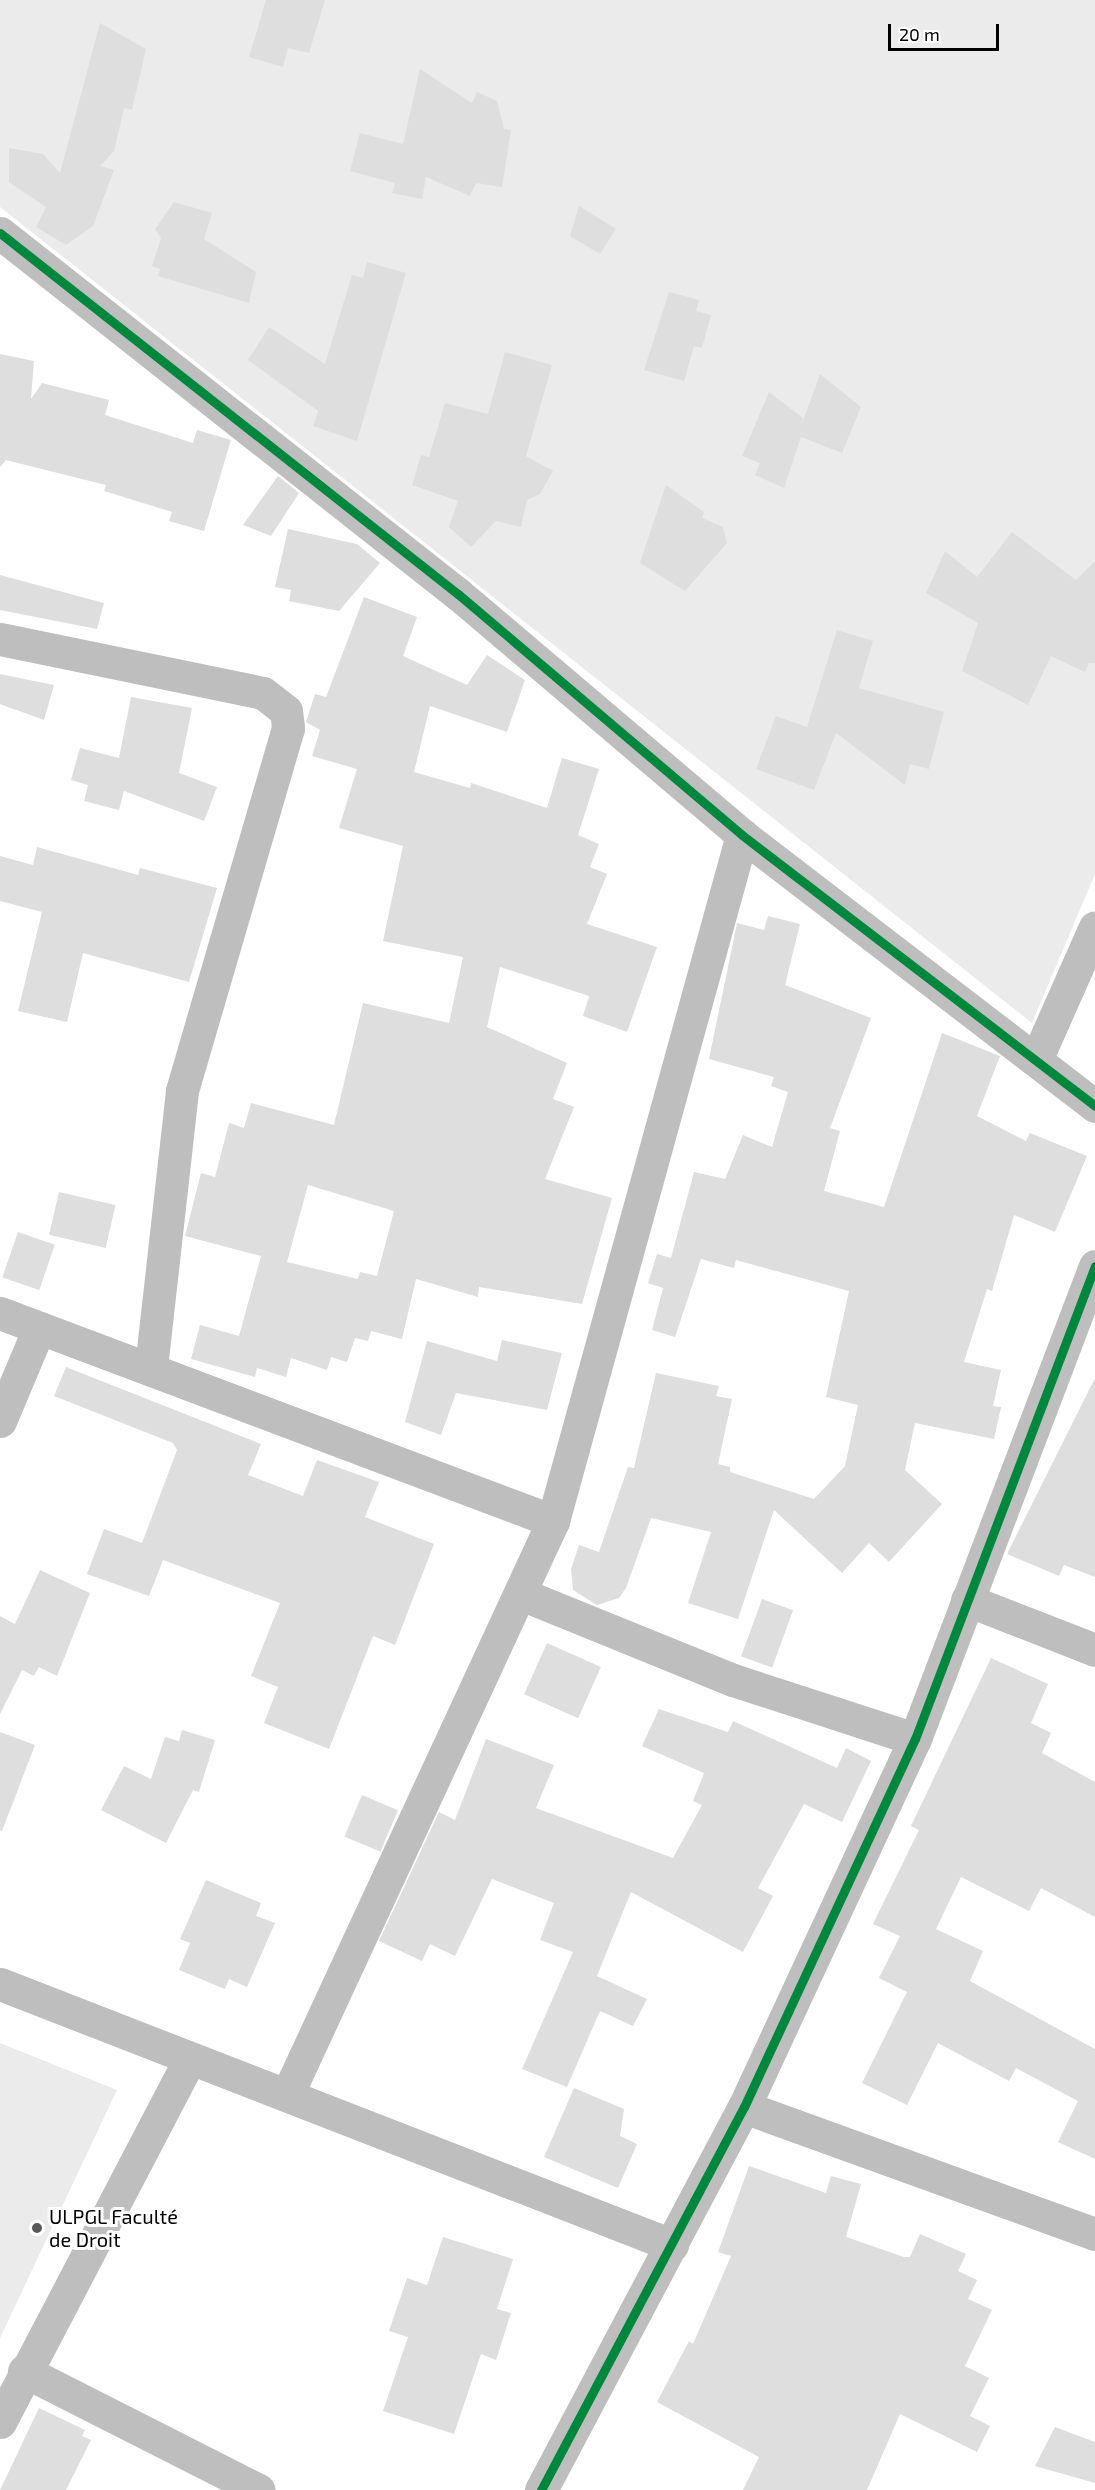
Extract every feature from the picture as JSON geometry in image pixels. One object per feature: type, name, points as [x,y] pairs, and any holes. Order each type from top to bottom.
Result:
[{"type":"street","points":[[0,233],[458,594],[742,835],[1095,1106]]},
{"type":"street","points":[[0,639],[263,693],[286,711],[288,728],[182,1091],[151,1369]]},
{"type":"street","points":[[288,2093],[553,1521],[742,835]]},
{"type":"street","points":[[1036,1060],[1095,927]]},
{"type":"street","points":[[542,2490],[744,2107],[915,1739],[1095,1266]]},
{"type":"street","points":[[0,1313],[553,1521]]},
{"type":"street","points":[[0,1420],[39,1328]]},
{"type":"street","points":[[521,1594],[733,1680],[915,1739]]},
{"type":"street","points":[[967,1600],[1095,1650]]},
{"type":"street","points":[[0,1983],[189,2060],[288,2093],[672,2245]]},
{"type":"street","points":[[0,2422],[24,2371],[189,2060]]},
{"type":"street","points":[[744,2107],[1095,2234]]},
{"type":"street","points":[[24,2371],[259,2490]]},
{"type":"shaded area","points":[[0,0],[1095,0],[1095,874],[1032,1023],[0,207]]},
{"type":"shaded area","name":"ULPGL Faculté de Droit","points":[[0,2043],[117,2090],[0,2338]]},
{"type":"building","points":[[266,0],[325,0],[309,53],[288,48],[283,67],[249,57]]},
{"type":"building","points":[[100,23],[146,49],[132,110],[124,108],[114,151],[100,166],[114,170],[93,226],[66,245],[36,227],[46,207],[9,182],[9,148],[43,154],[60,173]]},
{"type":"building","points":[[420,69],[472,103],[477,92],[497,101],[504,129],[511,130],[502,187],[476,183],[470,196],[426,177],[422,199],[392,193],[395,183],[350,171],[360,133],[403,144]]},
{"type":"building","points":[[174,202],[212,213],[204,239],[256,272],[249,303],[158,276],[160,269],[152,266],[161,238],[155,229]]},
{"type":"building","points":[[579,206],[616,229],[600,254],[570,236]]},
{"type":"building","points":[[367,262],[406,273],[357,441],[313,426],[318,411],[248,360],[269,327],[325,364],[352,275],[363,278]]},
{"type":"building","points":[[669,292],[699,300],[696,311],[711,315],[702,348],[694,346],[684,381],[644,370]]},
{"type":"building","points":[[505,352],[552,365],[526,456],[553,471],[540,494],[527,500],[521,527],[496,521],[471,547],[449,527],[458,501],[412,485],[421,455],[429,457],[445,403],[488,414]]},
{"type":"building","points":[[0,354],[34,361],[31,399],[42,383],[109,400],[105,415],[193,443],[197,430],[231,440],[204,531],[169,521],[172,512],[104,491],[106,485],[6,460],[0,467]]},
{"type":"building","points":[[820,374],[861,407],[842,453],[801,437],[784,488],[755,475],[760,463],[742,456],[769,392],[803,418],[802,424]]},
{"type":"building","points":[[278,476],[299,493],[271,536],[243,525]]},
{"type":"building","points":[[666,485],[704,512],[702,518],[723,527],[727,543],[685,591],[640,563]]},
{"type":"building","points":[[288,529],[357,544],[380,563],[339,611],[289,601],[291,590],[275,587]]},
{"type":"building","points":[[1012,532],[1076,580],[1095,561],[1095,663],[1089,663],[1085,672],[1051,656],[1028,705],[962,671],[978,623],[926,593],[945,551],[977,577]]},
{"type":"building","points":[[0,575],[104,603],[97,629],[0,610]]},
{"type":"building","points":[[364,597],[417,617],[403,656],[467,685],[487,655],[525,680],[507,732],[430,706],[414,772],[470,788],[471,783],[547,808],[562,758],[599,769],[578,835],[599,844],[590,867],[607,874],[587,924],[657,947],[627,1032],[583,1016],[589,996],[500,967],[487,1027],[567,1063],[553,1099],[574,1107],[545,1179],[612,1198],[582,1304],[479,1287],[478,1297],[416,1279],[402,1339],[371,1331],[368,1341],[355,1338],[347,1362],[331,1357],[327,1370],[291,1358],[286,1377],[257,1368],[255,1377],[191,1359],[200,1325],[239,1336],[261,1256],[185,1236],[201,1173],[215,1177],[229,1123],[244,1128],[251,1103],[334,1125],[363,1003],[449,1023],[463,957],[383,941],[403,846],[339,828],[357,769],[312,756],[320,730],[306,722],[315,694],[326,697]],"holes":[[[308,1185],[394,1211],[377,1276],[360,1272],[358,1279],[287,1262]]]},
{"type":"building","points":[[837,630],[873,641],[859,688],[944,712],[929,769],[910,764],[905,785],[836,733],[814,790],[756,769],[776,716],[807,727]]},
{"type":"building","points":[[0,674],[54,685],[44,720],[0,704]]},
{"type":"building","points":[[131,697],[192,708],[179,773],[217,787],[204,821],[124,791],[119,810],[84,801],[88,785],[71,780],[80,748],[119,758]]},
{"type":"building","points":[[37,847],[138,875],[140,868],[217,888],[189,982],[83,953],[67,1022],[18,1011],[42,912],[0,901],[0,856],[33,865]]},
{"type":"building","points":[[768,916],[800,924],[785,985],[871,1018],[830,1128],[840,1131],[824,1191],[884,1207],[942,1033],[1000,1056],[977,1116],[1026,1141],[1030,1133],[1087,1156],[1055,1232],[1014,1215],[992,1291],[987,1289],[964,1362],[1001,1370],[993,1406],[1001,1407],[994,1439],[915,1423],[905,1470],[942,1504],[889,1562],[869,1543],[842,1573],[774,1510],[738,1619],[688,1603],[711,1532],[651,1518],[626,1588],[619,1598],[597,1605],[573,1590],[571,1569],[579,1545],[599,1552],[628,1467],[634,1468],[656,1373],[719,1386],[716,1396],[732,1399],[718,1464],[730,1467],[730,1472],[814,1499],[845,1466],[858,1405],[826,1397],[849,1291],[736,1260],[734,1268],[701,1259],[675,1337],[652,1330],[663,1288],[648,1283],[657,1254],[671,1258],[694,1172],[725,1179],[743,1135],[772,1147],[788,1092],[771,1086],[774,1077],[709,1059],[737,923],[764,930]]},
{"type":"building","points":[[59,1192],[116,1205],[106,1248],[49,1235]]},
{"type":"building","points":[[18,1232],[55,1245],[39,1290],[2,1277]]},
{"type":"building","points":[[502,1340],[562,1353],[547,1410],[456,1393],[441,1435],[405,1422],[427,1341],[497,1361]]},
{"type":"building","points":[[66,1367],[261,1444],[248,1475],[303,1496],[317,1460],[379,1482],[365,1517],[434,1544],[395,1645],[373,1636],[329,1749],[264,1723],[278,1687],[251,1676],[280,1603],[163,1560],[149,1596],[87,1574],[104,1529],[142,1543],[177,1450],[173,1443],[54,1396]]},
{"type":"building","points":[[1095,1378],[1095,1577],[1064,1565],[1059,1576],[1007,1554]]},
{"type":"building","points":[[40,1570],[90,1593],[57,1676],[39,1667],[34,1676],[22,1670],[0,1714],[0,1616],[15,1624]]},
{"type":"building","points":[[762,1599],[793,1610],[772,1668],[741,1656]]},
{"type":"building","points":[[547,1643],[601,1667],[578,1718],[524,1694]]},
{"type":"building","points":[[991,1658],[1048,1684],[1031,1723],[1051,1733],[1042,1753],[1095,1782],[1095,1917],[1041,1888],[1029,1911],[961,1877],[936,1929],[983,1951],[970,1981],[1095,2049],[1095,2159],[1058,2142],[1078,2101],[1016,2068],[1009,2081],[938,2043],[907,2105],[862,2083],[907,1992],[879,1978],[900,1936],[873,1924],[919,1830],[911,1826]]},
{"type":"building","points":[[659,1709],[728,1732],[733,1721],[837,1768],[846,1748],[871,1761],[842,1822],[804,1804],[758,1888],[773,1896],[743,1952],[631,1892],[597,1976],[647,1999],[633,2026],[600,2011],[567,2087],[522,2069],[573,1952],[540,1940],[554,1903],[492,1879],[455,1956],[430,1944],[422,1961],[379,1941],[439,1812],[455,1820],[486,1739],[554,1765],[536,1808],[673,1858],[702,1805],[693,1801],[704,1773],[642,1746]]},
{"type":"building","points":[[182,1730],[215,1740],[199,1792],[193,1790],[166,1843],[101,1810],[124,1766],[151,1779],[165,1737],[179,1741]]},
{"type":"building","points":[[0,1732],[35,1745],[2,1831],[0,1830]]},
{"type":"building","points":[[362,1795],[398,1810],[380,1852],[344,1836]]},
{"type":"building","points":[[206,1880],[261,1903],[256,1916],[275,1923],[247,1987],[229,1979],[225,1989],[179,1970],[190,1943],[180,1939]]},
{"type":"building","points":[[574,2088],[624,2109],[620,2136],[637,2144],[618,2188],[544,2157]]},
{"type":"building","points":[[749,2166],[826,2193],[831,2176],[861,2184],[846,2237],[910,2257],[920,2234],[966,2254],[958,2271],[977,2280],[968,2299],[992,2310],[965,2366],[989,2378],[970,2416],[990,2426],[977,2452],[900,2414],[867,2490],[743,2490],[759,2457],[657,2402],[689,2341],[693,2344],[731,2256],[718,2252]]},
{"type":"building","points":[[443,2237],[513,2259],[497,2309],[511,2313],[496,2360],[481,2354],[454,2434],[383,2411],[408,2337],[389,2331],[407,2278],[427,2285]]},
{"type":"building","points":[[39,2408],[85,2430],[82,2436],[91,2440],[66,2490],[0,2490]]},
{"type":"building","points":[[1055,2427],[1095,2442],[1095,2483],[1035,2466]]},
{"type":"cycle path","points":[[0,233],[458,594],[742,835],[1095,1106]]},
{"type":"cycle path","points":[[541,2490],[744,2107],[915,1739],[1095,1266]]},
{"type":"place","name":"ULPGL Faculté de Droit","points":[[37,2228]]}]
